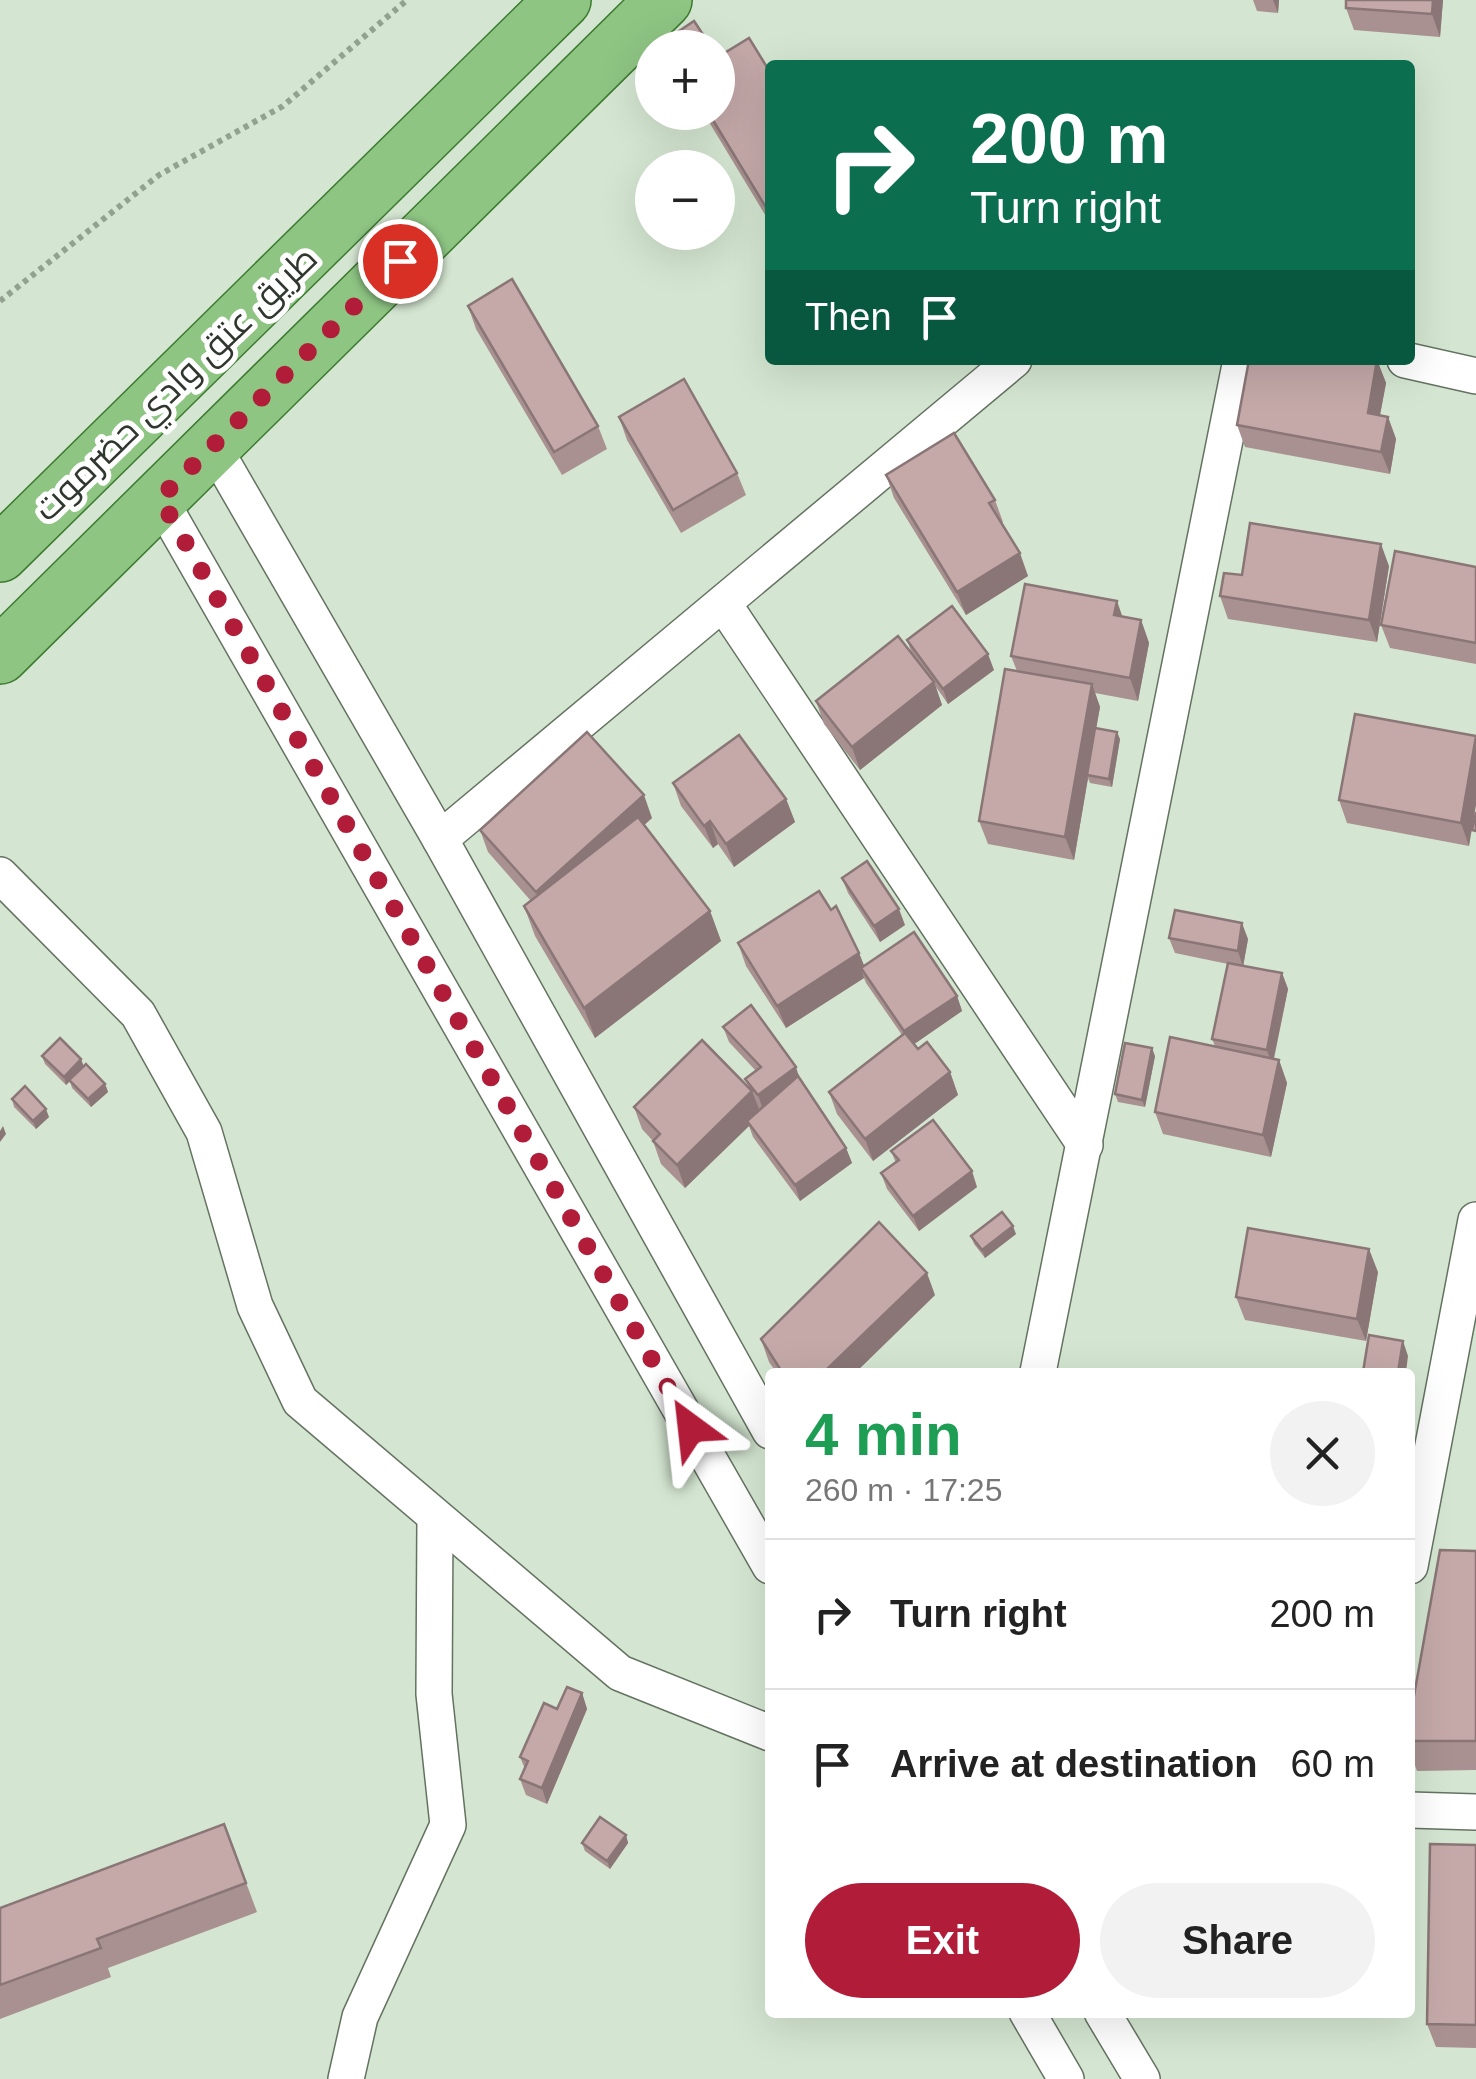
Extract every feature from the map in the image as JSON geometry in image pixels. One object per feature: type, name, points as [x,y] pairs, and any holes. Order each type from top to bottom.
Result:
[{"type":"main road","name":"طريق عتق وادي حضرموت","points":[[0,554],[563,0]]},
{"type":"main road","name":"طريق عتق وادي حضرموت","points":[[0,656],[664,0]]},
{"type":"street","points":[[1415,362],[1476,376]]},
{"type":"street","points":[[440,839],[1008,365]]},
{"type":"street","points":[[1039,1368],[1240,365]]},
{"type":"street","points":[[214,446],[440,839],[765,1422]]},
{"type":"street","points":[[160,498],[765,1557]]},
{"type":"street","points":[[723,603],[1084,1145]]},
{"type":"street","points":[[0,875],[138,1014],[204,1132],[255,1306],[300,1401],[620,1673],[765,1732]]},
{"type":"street","points":[[1415,1546],[1464,1348],[1476,1220]]},
{"type":"street","points":[[346,2079],[360,2017],[448,1825],[434,1694],[435,1518]]},
{"type":"street","points":[[1415,1810],[1476,1812]]},
{"type":"street","points":[[1030,2018],[1066,2079]]},
{"type":"street","points":[[1106,2018],[1142,2079]]},
{"type":"path","points":[[0,301],[159,176],[283,106],[407,0]]},
{"type":"building","points":[[1346,0],[1433,0],[1432,14],[1346,8]]},
{"type":"building","points":[[694,21],[700,30],[680,30]]},
{"type":"building","points":[[749,38],[765,64],[765,206],[735,156],[735,150],[731,150],[719,130],[735,130],[735,47]]},
{"type":"building","points":[[512,279],[598,426],[554,452],[468,306]]},
{"type":"building","points":[[1248,365],[1376,365],[1368,413],[1388,417],[1381,452],[1237,425]]},
{"type":"building","points":[[684,379],[737,473],[673,510],[619,417]]},
{"type":"building","points":[[954,433],[995,500],[989,503],[1020,553],[957,592],[886,475]]},
{"type":"building","points":[[1250,523],[1381,544],[1369,620],[1220,596],[1224,573],[1242,575]]},
{"type":"building","points":[[1395,551],[1476,567],[1476,643],[1381,625]]},
{"type":"building","points":[[1025,584],[1117,601],[1114,615],[1141,620],[1130,678],[1011,656]]},
{"type":"building","points":[[952,606],[988,654],[943,689],[907,640]]},
{"type":"building","points":[[898,636],[934,682],[852,747],[816,701]]},
{"type":"building","points":[[1005,669],[1092,684],[1065,837],[979,821]]},
{"type":"building","points":[[1355,714],[1476,736],[1461,823],[1339,800]]},
{"type":"building","points":[[1095,728],[1117,732],[1109,779],[1087,775]]},
{"type":"building","points":[[587,732],[644,795],[536,892],[480,830]]},
{"type":"building","points":[[739,735],[786,799],[726,844],[710,821],[704,826],[673,783]]},
{"type":"building","points":[[638,817],[710,911],[584,1008],[524,906]]},
{"type":"building","points":[[867,861],[899,909],[874,926],[842,878]]},
{"type":"building","points":[[819,891],[831,910],[836,906],[859,953],[777,1006],[738,943]]},
{"type":"building","points":[[1175,910],[1242,923],[1238,951],[1169,938]]},
{"type":"building","points":[[914,932],[957,996],[904,1031],[861,968]]},
{"type":"building","points":[[1228,963],[1282,973],[1267,1050],[1212,1039]]},
{"type":"building","points":[[751,1005],[796,1067],[758,1095],[745,1079],[761,1067],[723,1027]]},
{"type":"building","points":[[905,1033],[918,1049],[927,1042],[950,1072],[865,1139],[829,1092]]},
{"type":"building","points":[[1170,1037],[1279,1060],[1263,1135],[1155,1112]]},
{"type":"building","points":[[60,1038],[81,1059],[64,1077],[42,1056]]},
{"type":"building","points":[[702,1040],[752,1091],[677,1165],[653,1141],[660,1134],[634,1107]]},
{"type":"building","points":[[1125,1043],[1152,1048],[1142,1100],[1115,1094]]},
{"type":"building","points":[[86,1064],[105,1084],[88,1099],[69,1080]]},
{"type":"building","points":[[798,1076],[846,1148],[795,1185],[747,1121]]},
{"type":"building","points":[[25,1086],[46,1109],[33,1121],[12,1099]]},
{"type":"building","points":[[933,1120],[972,1171],[913,1216],[881,1173],[899,1160],[891,1151]]},
{"type":"building","points":[[1002,1212],[1013,1226],[982,1250],[971,1236]]},
{"type":"building","points":[[879,1222],[927,1273],[828,1368],[779,1368],[761,1339]]},
{"type":"building","points":[[1248,1228],[1369,1249],[1357,1319],[1236,1297]]},
{"type":"building","points":[[1369,1335],[1403,1341],[1399,1368],[1364,1368]]},
{"type":"building","points":[[1440,1550],[1476,1551],[1476,1741],[1415,1741],[1415,1690]]},
{"type":"building","points":[[567,1687],[582,1693],[542,1788],[520,1779],[528,1761],[520,1757],[544,1703],[557,1709]]},
{"type":"building","points":[[600,1817],[626,1835],[607,1861],[582,1843]]},
{"type":"building","points":[[224,1824],[246,1883],[97,1939],[101,1948],[0,1985],[0,1908]]},
{"type":"building","points":[[1430,1844],[1476,1845],[1476,2025],[1427,2024]]},
{"type":"route","points":[[400,261],[160,498],[691,1428]]}]
